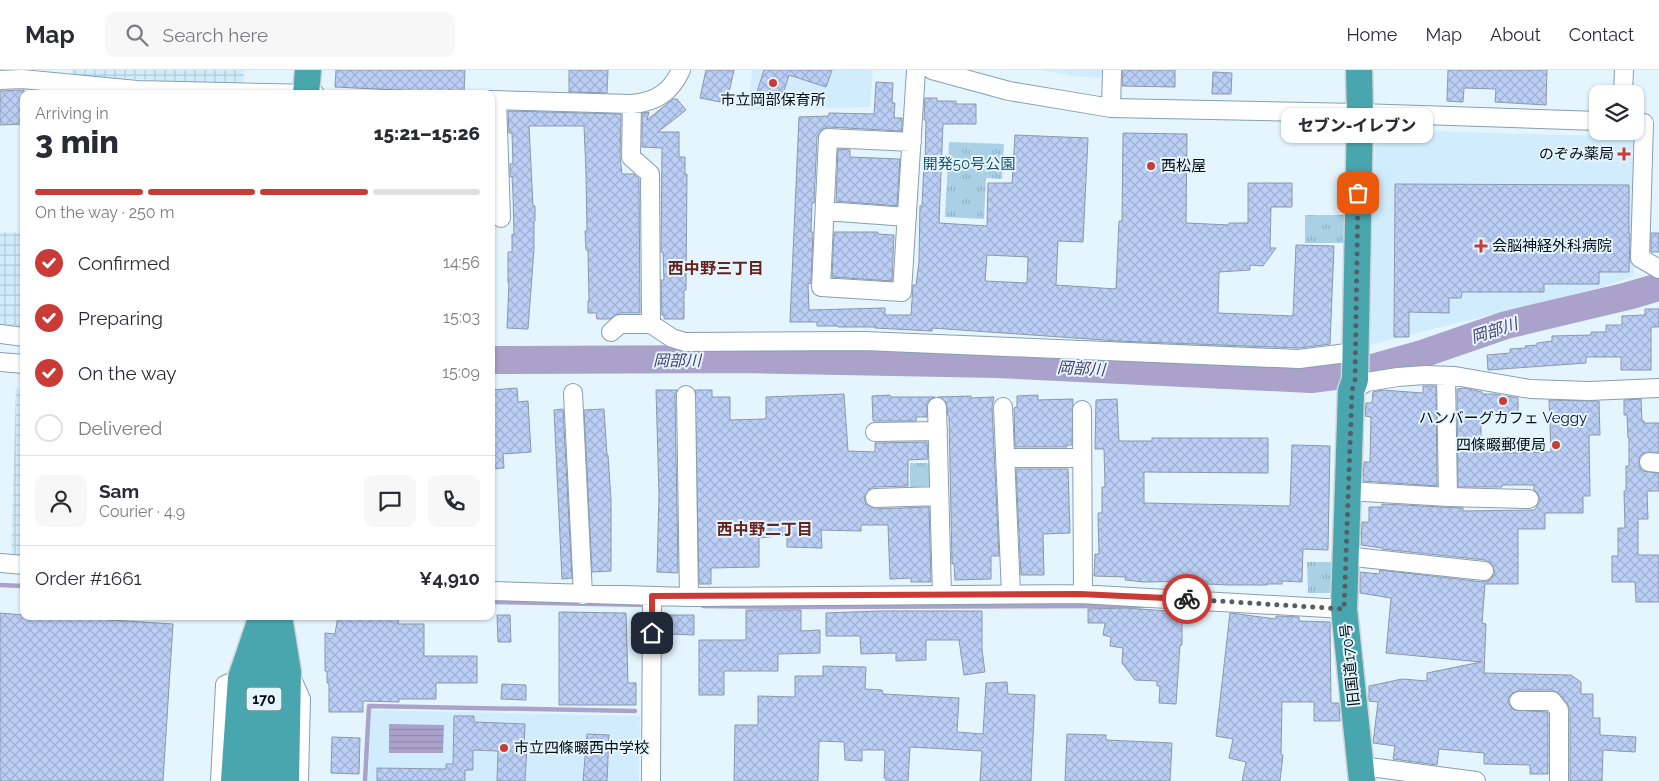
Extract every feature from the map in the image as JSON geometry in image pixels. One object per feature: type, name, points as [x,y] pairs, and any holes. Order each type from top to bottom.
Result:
[{"type":"highway","points":[[296,90],[308,70]]},
{"type":"highway","name":"旧国道170号","points":[[1359,70],[1360,113],[1355,380],[1352,391],[1347,491],[1344,609],[1362,774]]},
{"type":"highway","name":"170","points":[[234,781],[241,678],[261,620]]},
{"type":"highway","name":"170","points":[[260,781],[269,620]]},
{"type":"highway","name":"170","points":[[280,620],[288,672],[286,781]]},
{"type":"street","points":[[495,100],[632,104],[648,102],[664,94],[681,70]]},
{"type":"street","points":[[912,142],[828,138],[821,288],[902,292],[912,142],[916,70]]},
{"type":"street","points":[[932,70],[1009,92],[1111,108],[1360,113],[1589,121]]},
{"type":"street","points":[[1111,108],[1112,70]]},
{"type":"street","points":[[1623,85],[1624,70]]},
{"type":"street","points":[[0,80],[22,79],[138,90]]},
{"type":"street","points":[[632,104],[631,157],[650,174],[651,324]]},
{"type":"street","points":[[1646,123],[1640,258],[1659,269]]},
{"type":"street","points":[[495,149],[496,198],[501,218]]},
{"type":"street","points":[[824,211],[907,217]]},
{"type":"street","points":[[611,332],[620,324],[651,324],[672,338],[685,342],[864,341],[1299,360],[1355,352]]},
{"type":"street","points":[[0,334],[20,336]]},
{"type":"street","points":[[0,362],[20,364]]},
{"type":"street","points":[[1352,391],[1367,382],[1398,376],[1446,376],[1530,389],[1589,391],[1659,388]]},
{"type":"street","points":[[1446,376],[1448,498]]},
{"type":"street","points":[[573,393],[583,595]]},
{"type":"street","points":[[686,395],[690,597]]},
{"type":"street","points":[[937,407],[942,595]]},
{"type":"street","points":[[1003,407],[1011,594]]},
{"type":"street","points":[[1082,410],[1083,594]]},
{"type":"street","points":[[875,432],[938,431]]},
{"type":"street","points":[[1005,458],[1082,458]]},
{"type":"street","points":[[1347,491],[1448,498],[1528,500]]},
{"type":"street","points":[[875,498],[940,496]]},
{"type":"street","points":[[1345,556],[1484,571]]},
{"type":"street","points":[[0,563],[20,565]]},
{"type":"street","points":[[495,591],[690,597],[1083,594],[1344,609]]},
{"type":"street","points":[[651,781],[652,596]]},
{"type":"street","points":[[288,672],[301,699],[299,781]]},
{"type":"street","points":[[220,781],[226,685],[241,678]]},
{"type":"street","points":[[1519,702],[1552,702],[1559,710],[1559,781]]},
{"type":"street","points":[[1362,774],[1476,781]]},
{"type":"shaded area","points":[[72,70],[244,70],[243,86],[71,75]]},
{"type":"shaded area","points":[[752,70],[873,71],[870,107],[748,110]]},
{"type":"shaded area","points":[[1041,70],[1104,70],[1100,78],[1073,76]]},
{"type":"shaded area","points":[[1395,130],[1589,136],[1589,140],[1631,140],[1635,145],[1634,276],[1602,287],[1369,345],[1375,146]]},
{"type":"shaded area","points":[[0,232],[20,233],[20,326],[0,324]]},
{"type":"shaded area","points":[[16,388],[20,388],[20,561],[11,560]]},
{"type":"shaded area","name":"市立四條畷西中学校","points":[[371,710],[640,716],[639,781],[368,781]]},
{"type":"shaded area","points":[[389,724],[444,725],[443,753],[389,753]]},
{"type":"green space","name":"開発50号公園","points":[[949,142],[1004,144],[1002,179],[986,178],[984,219],[945,217]]},
{"type":"green space","points":[[1305,215],[1345,215],[1344,243],[1305,243]]},
{"type":"green space","points":[[910,463],[932,463],[933,490],[910,490]]},
{"type":"green space","points":[[1307,562],[1334,562],[1334,587],[1329,593],[1308,593]]},
{"type":"building","points":[[336,70],[465,70],[464,90],[396,90],[335,87]]},
{"type":"building","points":[[569,70],[608,70],[607,93],[569,92]]},
{"type":"building","points":[[706,70],[734,70],[727,101],[721,100],[720,102],[700,98]]},
{"type":"building","name":"市立岡部保育所","points":[[764,70],[832,70],[826,87],[789,75],[780,103],[756,95]]},
{"type":"building","points":[[1123,70],[1175,70],[1175,87],[1122,86]]},
{"type":"building","points":[[1448,70],[1547,70],[1546,105],[1495,102],[1496,89],[1464,88],[1463,102],[1447,101]]},
{"type":"building","points":[[1213,72],[1232,73],[1231,94],[1212,94]]},
{"type":"building","points":[[876,82],[893,83],[892,103],[895,103],[894,118],[902,118],[902,131],[828,127],[823,129],[817,137],[814,203],[812,203],[811,283],[808,284],[809,310],[885,308],[885,315],[911,315],[913,285],[916,285],[919,262],[920,206],[922,206],[925,165],[925,98],[937,98],[937,101],[956,101],[956,104],[976,104],[976,124],[943,124],[939,223],[987,226],[988,183],[1012,183],[1015,135],[1088,138],[1083,242],[1058,241],[1056,285],[1116,289],[1119,221],[1122,221],[1123,133],[1187,134],[1186,223],[1229,225],[1229,223],[1248,223],[1248,183],[1292,183],[1292,207],[1271,207],[1270,248],[1276,248],[1263,266],[1250,265],[1250,270],[1219,272],[1218,313],[1293,316],[1296,245],[1334,246],[1330,344],[1299,348],[1118,341],[932,328],[932,331],[875,327],[817,326],[817,322],[790,322],[799,117],[829,116],[829,113],[874,114]],"holes":[[[987,255],[1028,257],[1027,283],[985,281]]]},
{"type":"building","points":[[20,90],[20,124],[0,125],[0,91]]},
{"type":"building","points":[[673,99],[677,99],[686,110],[658,132],[679,132],[679,157],[685,157],[685,174],[687,174],[684,319],[664,319],[664,315],[662,315],[661,280],[664,280],[663,252],[661,252],[662,148],[642,147],[642,113],[649,112],[647,120]]},
{"type":"building","points":[[508,111],[621,114],[620,157],[622,174],[634,174],[639,179],[640,313],[620,313],[610,319],[597,319],[596,313],[588,313],[584,126],[529,126],[535,221],[528,329],[507,328],[508,252],[512,252],[512,234],[514,235],[512,176],[510,177],[510,164],[513,164],[512,133],[509,133]]},
{"type":"building","points":[[838,149],[850,150],[850,157],[900,159],[897,206],[836,201]]},
{"type":"building","points":[[1395,184],[1629,185],[1629,272],[1599,272],[1599,284],[1544,284],[1544,292],[1462,292],[1461,298],[1449,298],[1449,313],[1409,312],[1409,337],[1394,337]]},
{"type":"building","points":[[834,232],[878,232],[878,234],[894,235],[892,281],[832,277]]},
{"type":"building","points":[[1651,233],[1659,233],[1659,252],[1651,252]]},
{"type":"building","points":[[1645,309],[1659,309],[1659,327],[1651,327],[1651,370],[1621,370],[1621,357],[1586,357],[1586,363],[1488,370],[1487,355],[1510,353],[1510,349],[1526,348],[1525,346],[1552,341],[1552,336],[1591,335],[1591,332],[1606,332],[1606,325],[1622,325],[1622,316],[1645,315]]},
{"type":"building","points":[[1423,386],[1436,386],[1437,486],[1363,481],[1364,462],[1370,462],[1371,417],[1365,416],[1366,403],[1372,403],[1373,392],[1382,390],[1423,393]]},
{"type":"building","points":[[517,388],[518,402],[528,401],[531,452],[503,454],[504,468],[495,469],[495,390]]},
{"type":"building","points":[[1464,388],[1482,392],[1482,394],[1518,398],[1518,415],[1481,416],[1481,451],[1504,451],[1504,453],[1551,452],[1549,400],[1599,401],[1600,435],[1589,435],[1590,496],[1583,496],[1583,513],[1545,513],[1545,529],[1518,529],[1518,584],[1485,584],[1482,623],[1486,624],[1484,673],[1571,675],[1581,682],[1581,694],[1593,694],[1593,718],[1600,718],[1600,735],[1636,737],[1635,752],[1603,750],[1602,781],[1570,781],[1570,709],[1560,694],[1552,690],[1519,690],[1510,695],[1508,701],[1514,710],[1547,712],[1548,774],[1530,774],[1530,765],[1484,764],[1484,753],[1439,749],[1437,765],[1393,759],[1395,746],[1373,743],[1378,702],[1369,701],[1369,686],[1402,679],[1427,681],[1427,673],[1481,662],[1386,653],[1391,598],[1360,593],[1360,572],[1379,574],[1380,570],[1483,582],[1492,578],[1495,572],[1491,563],[1485,560],[1361,545],[1362,522],[1369,522],[1369,507],[1382,507],[1382,504],[1463,508],[1463,511],[1535,510],[1540,500],[1534,490],[1534,485],[1458,487],[1457,389]]},
{"type":"building","points":[[656,390],[677,390],[675,395],[678,573],[657,572],[659,494]]},
{"type":"building","points":[[695,390],[712,390],[712,397],[730,397],[730,420],[766,419],[766,397],[844,394],[848,451],[875,452],[875,443],[927,442],[928,459],[908,460],[908,486],[874,487],[869,489],[864,498],[866,504],[875,509],[929,507],[931,582],[911,582],[911,578],[890,579],[888,525],[861,525],[861,531],[821,530],[822,548],[787,547],[787,535],[759,538],[759,567],[711,568],[711,584],[699,584]]},
{"type":"building","points":[[890,395],[890,397],[935,397],[927,402],[927,417],[916,417],[916,421],[873,421],[872,396]]},
{"type":"building","points":[[1038,395],[1038,400],[1073,399],[1072,445],[1067,445],[1067,447],[1015,447],[1014,408],[1017,407],[1017,396]]},
{"type":"building","points":[[971,396],[971,398],[994,397],[992,407],[999,556],[991,556],[991,579],[955,580],[954,563],[952,564],[949,416],[946,402],[938,397]]},
{"type":"building","points":[[1117,399],[1119,441],[1152,441],[1152,438],[1268,438],[1268,473],[1144,472],[1144,503],[1290,506],[1292,445],[1330,446],[1328,550],[1303,549],[1302,582],[1282,581],[1282,584],[1228,585],[1207,584],[1207,581],[1144,582],[1125,580],[1126,577],[1094,576],[1095,554],[1099,554],[1098,513],[1102,513],[1102,487],[1105,487],[1104,449],[1095,449],[1096,400]]},
{"type":"building","points":[[1641,399],[1642,421],[1644,423],[1659,423],[1659,452],[1644,453],[1640,456],[1639,466],[1643,471],[1659,473],[1659,491],[1647,491],[1648,519],[1638,519],[1638,555],[1659,555],[1659,602],[1636,602],[1635,582],[1612,582],[1612,556],[1618,556],[1618,528],[1625,528],[1624,491],[1626,491],[1626,466],[1629,466],[1629,438],[1627,415],[1624,415],[1624,400]]},
{"type":"building","points":[[563,409],[572,578],[562,579],[554,410]]},
{"type":"building","points":[[604,409],[611,500],[611,571],[592,572],[584,410]]},
{"type":"building","points":[[1016,469],[1068,469],[1070,533],[1043,534],[1044,575],[1021,575]]},
{"type":"building","points":[[1125,608],[1182,612],[1182,645],[1180,645],[1176,704],[1159,703],[1160,686],[1157,686],[1157,681],[1135,680],[1122,663],[1123,648],[1110,646],[1111,637],[1103,635],[1105,623],[1088,623],[1088,609]]},
{"type":"building","points":[[746,610],[801,610],[801,631],[820,630],[820,653],[778,654],[778,671],[724,671],[724,695],[699,695],[699,640],[746,640]]},
{"type":"building","points":[[982,611],[982,650],[985,672],[964,675],[959,640],[926,640],[926,660],[896,661],[896,653],[861,654],[860,636],[826,636],[826,613]]},
{"type":"building","points":[[559,612],[626,613],[628,683],[636,683],[636,705],[559,705]]},
{"type":"building","points":[[0,613],[20,615],[20,620],[110,620],[173,624],[163,781],[0,781]]},
{"type":"building","points":[[1230,613],[1276,619],[1276,616],[1299,617],[1299,621],[1330,622],[1331,703],[1339,703],[1340,721],[1314,721],[1314,702],[1282,702],[1281,755],[1283,755],[1280,781],[1242,781],[1246,762],[1229,758],[1233,739],[1216,736]]},
{"type":"building","points":[[497,615],[510,615],[511,642],[498,642]]},
{"type":"building","points":[[669,615],[694,615],[694,635],[668,634]]},
{"type":"building","points":[[337,620],[398,620],[398,624],[424,624],[424,656],[477,656],[477,683],[436,683],[436,699],[399,699],[399,702],[363,701],[363,712],[329,712],[329,683],[327,683],[327,671],[325,671],[325,633],[335,634]]},
{"type":"building","points":[[823,666],[866,667],[865,689],[882,690],[883,694],[959,698],[957,732],[983,734],[986,683],[1007,682],[1008,694],[1035,695],[1031,781],[980,781],[982,751],[910,747],[908,781],[886,781],[886,778],[884,778],[885,750],[862,750],[862,761],[845,760],[844,742],[819,741],[818,781],[734,781],[735,725],[758,725],[758,696],[795,697],[795,676],[823,676]]},
{"type":"building","points":[[502,684],[526,685],[526,700],[501,699]]},
{"type":"building","points":[[454,716],[474,716],[474,722],[525,724],[524,746],[527,746],[525,781],[497,781],[498,751],[473,750],[473,770],[465,770],[465,781],[377,781],[377,768],[446,769],[446,764],[453,764]]},
{"type":"building","points":[[587,734],[609,735],[607,781],[583,781]]},
{"type":"building","points":[[1067,734],[1106,735],[1106,740],[1172,743],[1170,781],[1065,781]]},
{"type":"building","points":[[332,737],[360,738],[359,774],[331,773]]},
{"type":"waterway","name":"岡部川","points":[[495,360],[742,359],[997,364],[1311,379],[1351,374],[1422,354],[1506,325],[1659,287]]},
{"type":"waterway","points":[[0,585],[20,586]]},
{"type":"waterway","points":[[495,602],[648,605]]},
{"type":"waterway","points":[[703,606],[1143,606]]},
{"type":"waterway","points":[[365,781],[369,706],[635,711]]},
{"type":"way so far","points":[[1187,599],[1344,609],[1345,540],[1352,391],[1355,380],[1358,193]]},
{"type":"place","name":"市立岡部保育所","points":[[773,83]]},
{"type":"place","name":"のぞみ薬局","points":[[1624,154]]},
{"type":"place","name":"西松屋","points":[[1151,166]]},
{"type":"place","name":"セブン-イレブン","points":[[1358,193]]},
{"type":"place","name":"会脳神経外科病院","points":[[1481,246]]},
{"type":"place","name":"ハンバーグカフェ Veggy","points":[[1503,401]]},
{"type":"place","name":"四條畷郵便局","points":[[1556,445]]},
{"type":"place","name":"市立四條畷西中学校","points":[[504,748]]},
{"type":"district","name":"西中野三丁目","points":[[716,268]]},
{"type":"district","name":"西中野二丁目","points":[[765,529]]},
{"type":"route","points":[[652,633],[652,596],[1080,594],[1187,599]]}]
